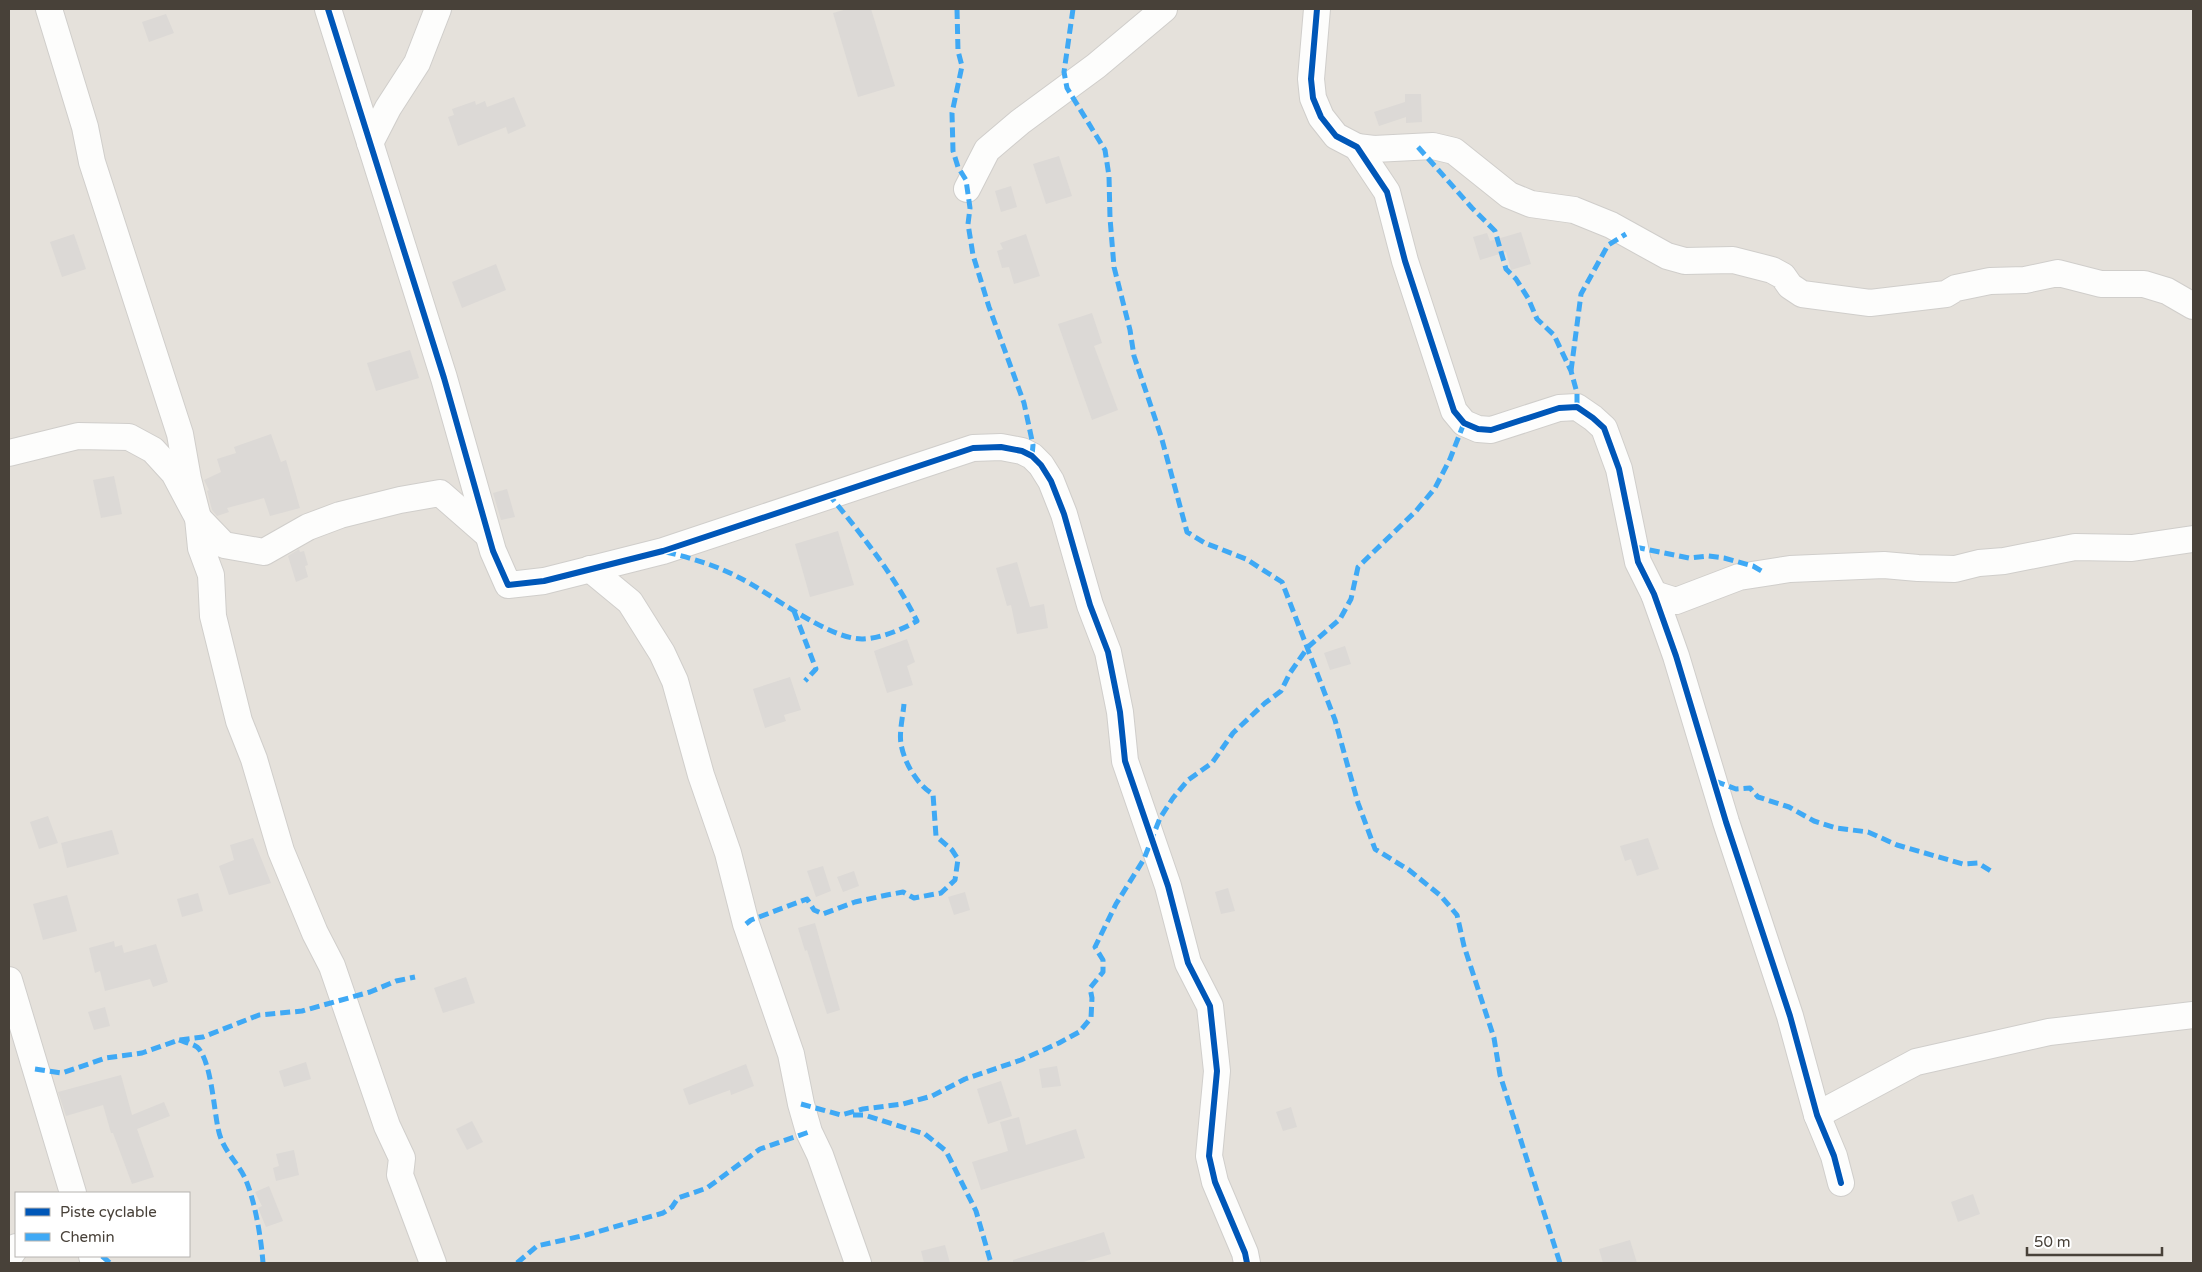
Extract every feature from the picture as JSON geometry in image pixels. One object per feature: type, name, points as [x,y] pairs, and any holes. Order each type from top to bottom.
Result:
[{"type":"street","points":[[49,9],[85,127],[95,170],[180,434],[188,479],[198,518],[201,548],[211,574],[212,616],[239,721],[254,759],[281,851],[315,933],[332,966],[387,1126],[402,1158],[400,1175],[432,1263]]},
{"type":"street","points":[[328,9],[444,378],[488,535],[508,585],[544,581],[664,551],[974,448],[1001,446],[1022,450],[1042,465],[1051,481],[1064,514],[1090,605],[1108,652],[1120,712],[1125,761],[1168,886],[1188,963],[1210,1006],[1218,1072],[1209,1156],[1216,1182],[1245,1253],[1247,1263]]},
{"type":"street","points":[[370,143],[388,108],[418,63],[431,22],[438,9]]},
{"type":"street","points":[[967,189],[987,150],[1020,122],[1096,66],[1164,9]]},
{"type":"street","points":[[1317,9],[1315,54],[1311,79],[1313,98],[1322,117],[1336,136],[1357,147],[1374,149],[1433,146],[1454,151],[1509,195],[1531,204],[1574,210],[1611,225],[1668,256],[1685,261],[1733,260],[1772,270],[1783,276],[1790,286],[1802,294],[1870,303],[1946,294],[1956,288],[1990,281],[2024,280],[2058,273],[2101,284],[2144,284],[2167,291],[2193,306]]},
{"type":"street","points":[[1357,147],[1387,192],[1405,261],[1445,388],[1454,411],[1464,423],[1478,429],[1491,430],[1559,408],[1577,407],[1604,428],[1619,469],[1638,562],[1654,594],[1703,740],[1726,822],[1790,1016],[1817,1115],[1834,1156],[1841,1183]]},
{"type":"street","points":[[9,453],[78,436],[128,436],[153,450],[174,473],[198,518],[224,546],[264,552],[308,528],[340,515],[400,500],[440,493],[488,535]]},
{"type":"street","points":[[1654,594],[1676,601],[1739,577],[1790,569],[1884,564],[1955,569],[2075,547],[2132,548],[2193,539]]},
{"type":"street","points":[[590,569],[630,602],[662,653],[675,681],[701,775],[728,853],[746,924],[791,1054],[809,1132],[820,1155],[858,1263]]},
{"type":"street","points":[[9,980],[65,1188]]},
{"type":"street","points":[[1817,1115],[1916,1062],[2049,1032],[2193,1015]]},
{"type":"shaded area","points":[[9,9],[2193,9],[2193,1263],[9,1263]]},
{"type":"building","points":[[847,9],[871,9],[895,86],[858,97],[833,13]]},
{"type":"building","points":[[166,14],[174,33],[149,42],[142,22]]},
{"type":"building","points":[[1405,94],[1421,94],[1422,122],[1406,123],[1406,117],[1379,126],[1374,112],[1405,102]]},
{"type":"building","points":[[514,97],[526,126],[508,134],[506,127],[458,146],[448,117],[454,115],[452,109],[475,101],[476,105],[485,101],[487,107]]},
{"type":"building","points":[[1059,156],[1072,196],[1046,204],[1033,164]]},
{"type":"building","points":[[1011,186],[1017,207],[1001,212],[995,191]]},
{"type":"building","points":[[1521,232],[1531,264],[1511,270],[1506,252],[1480,260],[1473,237],[1487,233],[1490,241]]},
{"type":"building","points":[[74,234],[86,269],[62,277],[50,242]]},
{"type":"building","points":[[1026,234],[1040,276],[1014,284],[1009,267],[1002,268],[997,251],[1003,249],[1000,243]]},
{"type":"building","points":[[496,264],[506,290],[462,308],[452,282]]},
{"type":"building","points":[[1092,313],[1102,343],[1094,346],[1118,410],[1092,420],[1058,324]]},
{"type":"building","points":[[410,350],[419,378],[376,391],[367,363]]},
{"type":"building","points":[[271,434],[281,462],[286,460],[300,508],[270,516],[264,498],[227,508],[229,512],[217,516],[212,510],[207,491],[209,490],[204,480],[221,472],[217,459],[236,453],[234,447]]},
{"type":"building","points":[[114,476],[122,514],[101,518],[93,480]]},
{"type":"building","points":[[507,489],[515,517],[501,520],[493,493]]},
{"type":"building","points":[[838,531],[854,585],[810,597],[795,544]]},
{"type":"building","points":[[299,549],[300,552],[304,551],[308,565],[305,566],[308,577],[296,582],[288,556]]},
{"type":"building","points":[[1017,562],[1030,607],[1044,604],[1048,628],[1017,634],[1011,605],[1007,606],[996,568]]},
{"type":"building","points":[[907,639],[915,662],[907,666],[913,685],[887,693],[874,651]]},
{"type":"building","points":[[1345,646],[1351,664],[1330,670],[1324,653]]},
{"type":"building","points":[[790,677],[801,710],[784,715],[786,721],[765,728],[753,689]]},
{"type":"building","points":[[48,816],[58,843],[39,849],[30,822]]},
{"type":"building","points":[[112,830],[119,854],[67,868],[61,843]]},
{"type":"building","points":[[253,838],[271,883],[229,895],[219,866],[234,860],[230,845]]},
{"type":"building","points":[[1648,838],[1659,869],[1637,876],[1631,859],[1625,861],[1620,846]]},
{"type":"building","points":[[823,866],[831,891],[816,897],[807,871]]},
{"type":"building","points":[[854,871],[859,886],[843,892],[837,877]]},
{"type":"building","points":[[1228,888],[1235,911],[1221,914],[1215,892]]},
{"type":"building","points":[[965,892],[970,910],[954,915],[948,897]]},
{"type":"building","points":[[198,893],[203,911],[182,917],[177,899]]},
{"type":"building","points":[[67,895],[77,931],[43,940],[33,904]]},
{"type":"building","points":[[815,923],[840,1010],[827,1014],[798,928]]},
{"type":"building","points":[[114,941],[115,947],[122,945],[124,953],[156,944],[168,982],[153,987],[150,979],[105,991],[100,971],[95,973],[89,948]]},
{"type":"building","points":[[466,977],[475,1003],[443,1013],[434,988]]},
{"type":"building","points":[[105,1007],[110,1026],[94,1030],[88,1012]]},
{"type":"building","points":[[306,1062],[311,1079],[284,1087],[279,1071]]},
{"type":"building","points":[[746,1064],[754,1086],[731,1095],[730,1090],[689,1105],[683,1089]]},
{"type":"building","points":[[1057,1066],[1061,1086],[1042,1088],[1039,1069]]},
{"type":"building","points":[[121,1075],[132,1115],[164,1102],[170,1116],[137,1129],[154,1177],[132,1184],[113,1133],[111,1133],[103,1105],[66,1116],[58,1092]]},
{"type":"building","points":[[1001,1081],[1012,1116],[988,1124],[977,1089]]},
{"type":"building","points":[[1291,1107],[1297,1127],[1283,1131],[1276,1112]]},
{"type":"building","points":[[1019,1117],[1026,1145],[1076,1129],[1085,1158],[981,1190],[972,1162],[1008,1151],[1000,1122]]},
{"type":"building","points":[[472,1121],[483,1142],[467,1150],[456,1129]]},
{"type":"building","points":[[294,1150],[299,1175],[276,1181],[273,1168],[279,1166],[276,1154]]},
{"type":"building","points":[[269,1186],[283,1221],[266,1227],[258,1208],[262,1206],[255,1192]]},
{"type":"building","points":[[1973,1194],[1980,1214],[1958,1222],[1951,1202]]},
{"type":"building","points":[[1104,1232],[1111,1254],[1080,1263],[1013,1263],[1013,1260]]},
{"type":"building","points":[[1630,1240],[1637,1263],[1603,1263],[1599,1249]]},
{"type":"building","points":[[945,1245],[950,1263],[924,1263],[921,1251]]},
{"type":"marked path","points":[[957,9],[958,51],[962,66],[952,113],[953,151],[958,167],[966,180],[970,208],[968,224],[973,255],[989,307],[1024,403],[1033,445],[1032,456]]},
{"type":"marked path","points":[[1073,9],[1064,72],[1067,88],[1105,150],[1109,176],[1114,267],[1130,330],[1134,356],[1161,436],[1187,532],[1205,543],[1246,559],[1282,582],[1335,720],[1358,803],[1375,849],[1409,870],[1441,896],[1457,915],[1464,946],[1494,1038],[1500,1075],[1560,1263]]},
{"type":"marked path","points":[[1418,147],[1495,231],[1506,269],[1516,279],[1528,298],[1537,319],[1554,335],[1571,371],[1577,393],[1577,407]]},
{"type":"marked path","points":[[1571,371],[1581,294],[1608,245],[1626,234]]},
{"type":"marked path","points":[[801,1104],[841,1115],[863,1109],[903,1104],[932,1096],[965,1079],[1021,1060],[1079,1032],[1091,1018],[1092,998],[1090,988],[1103,972],[1103,960],[1095,947],[1116,904],[1144,859],[1160,818],[1188,780],[1212,763],[1233,733],[1265,703],[1281,691],[1290,673],[1308,647],[1340,619],[1351,599],[1358,567],[1416,511],[1435,488],[1450,459],[1464,423]]},
{"type":"marked path","points":[[666,552],[703,562],[729,573],[751,584],[817,624],[849,637],[863,639],[877,637],[917,621],[888,572],[830,496]]},
{"type":"marked path","points":[[1635,547],[1689,558],[1708,556],[1724,558],[1753,566],[1765,573]]},
{"type":"marked path","points":[[794,611],[816,669],[805,681]]},
{"type":"marked path","points":[[746,924],[751,920],[807,899],[814,910],[823,914],[855,902],[903,892],[914,898],[941,893],[955,880],[958,859],[952,850],[936,836],[933,794],[917,779],[908,765],[903,751],[900,734],[904,704]]},
{"type":"marked path","points":[[1715,781],[1736,789],[1750,788],[1758,797],[1789,807],[1814,821],[1836,828],[1868,832],[1897,845],[1963,864],[1978,863],[1991,871]]},
{"type":"marked path","points":[[35,1069],[62,1073],[106,1058],[142,1053],[179,1040],[203,1037],[259,1015],[302,1011],[370,992],[396,981],[415,977]]},
{"type":"marked path","points":[[179,1040],[197,1047],[206,1062],[220,1136],[245,1178],[252,1197],[263,1263]]},
{"type":"marked path","points":[[853,1115],[864,1115],[925,1134],[946,1151],[976,1211],[991,1263]]},
{"type":"marked path","points":[[517,1263],[537,1246],[586,1235],[663,1213],[672,1207],[678,1198],[707,1188],[760,1149],[809,1132]]},
{"type":"marked path","points":[[103,1257],[110,1263]]},
{"type":"cycle path","points":[[328,9],[444,378],[493,551],[508,585],[544,581],[663,551],[973,448],[1001,447],[1022,451],[1032,456],[1041,465],[1051,481],[1064,514],[1090,605],[1108,652],[1120,712],[1125,761],[1168,886],[1188,963],[1210,1006],[1217,1071],[1209,1156],[1215,1182],[1245,1253],[1247,1263]]},
{"type":"cycle path","points":[[1317,9],[1311,79],[1313,98],[1321,117],[1336,136],[1357,147],[1387,192],[1405,261],[1454,411],[1464,423],[1478,429],[1491,430],[1559,408],[1577,407],[1604,428],[1619,469],[1638,562],[1654,594],[1676,656],[1726,822],[1790,1016],[1817,1115],[1834,1156],[1841,1183]]}]
